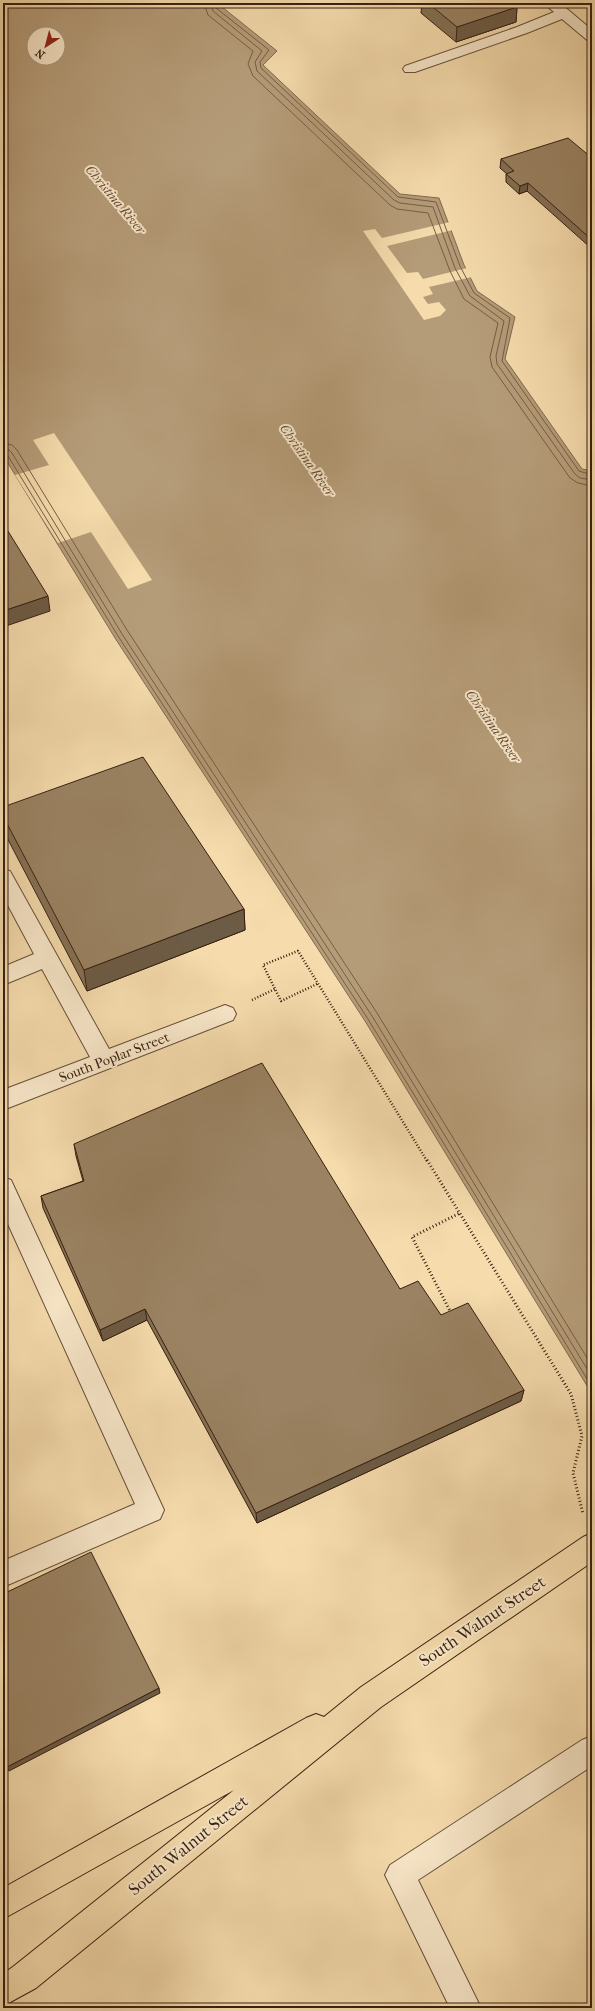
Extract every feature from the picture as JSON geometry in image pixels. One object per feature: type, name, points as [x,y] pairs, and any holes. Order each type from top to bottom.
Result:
[{"type":"main road","name":"South Walnut Street","points":[[3,1991],[25,1977],[372,1696],[592,1546]]},
{"type":"main road","name":"South Walnut Street","points":[[3,1904],[372,1696]]},
{"type":"street","points":[[410,69],[522,30],[559,8],[592,37]]},
{"type":"street","points":[[3,877],[104,1062]]},
{"type":"street","points":[[3,976],[47,958]]},
{"type":"street","name":"South Poplar Street","points":[[3,1100],[226,1014]]},
{"type":"street","points":[[3,1574],[151,1510],[6,1201]]},
{"type":"street","points":[[466,2008],[400,1875],[592,1750]]},
{"type":"path","points":[[317,984],[281,1001],[263,965],[298,951],[570,1394],[582,1436],[573,1473],[584,1516]]},
{"type":"path","points":[[454,1320],[412,1237],[460,1213]]},
{"type":"water","name":"Christina River","points":[[3,3],[217,3],[277,51],[263,65],[400,194],[439,198],[464,265],[477,291],[515,317],[505,359],[582,469],[592,471],[592,1394],[365,1021],[115,638],[3,455]]},
{"type":"pier","points":[[450,222],[453,230],[387,246],[407,273],[418,272],[423,279],[467,268],[472,277],[429,287],[433,294],[423,297],[428,304],[439,302],[446,310],[440,316],[424,320],[363,231],[375,229],[382,238]]},
{"type":"pier","points":[[54,433],[152,580],[128,589],[91,532],[58,543],[15,475],[49,465],[33,440]]},
{"type":"building","points":[[428,3],[512,3],[517,7],[457,27]]},
{"type":"building","points":[[568,138],[592,158],[592,240],[528,183],[520,186],[506,174],[514,171],[501,159]]},
{"type":"building","points":[[3,523],[48,596],[3,611]]},
{"type":"building","points":[[143,757],[244,909],[84,970],[3,816],[3,807]]},
{"type":"building","points":[[262,1063],[400,1289],[418,1281],[441,1315],[468,1303],[524,1390],[256,1513],[145,1309],[100,1330],[41,1196],[84,1181],[74,1144]]},
{"type":"building","points":[[91,1552],[159,1688],[7,1767],[3,1757],[3,1594]]}]
